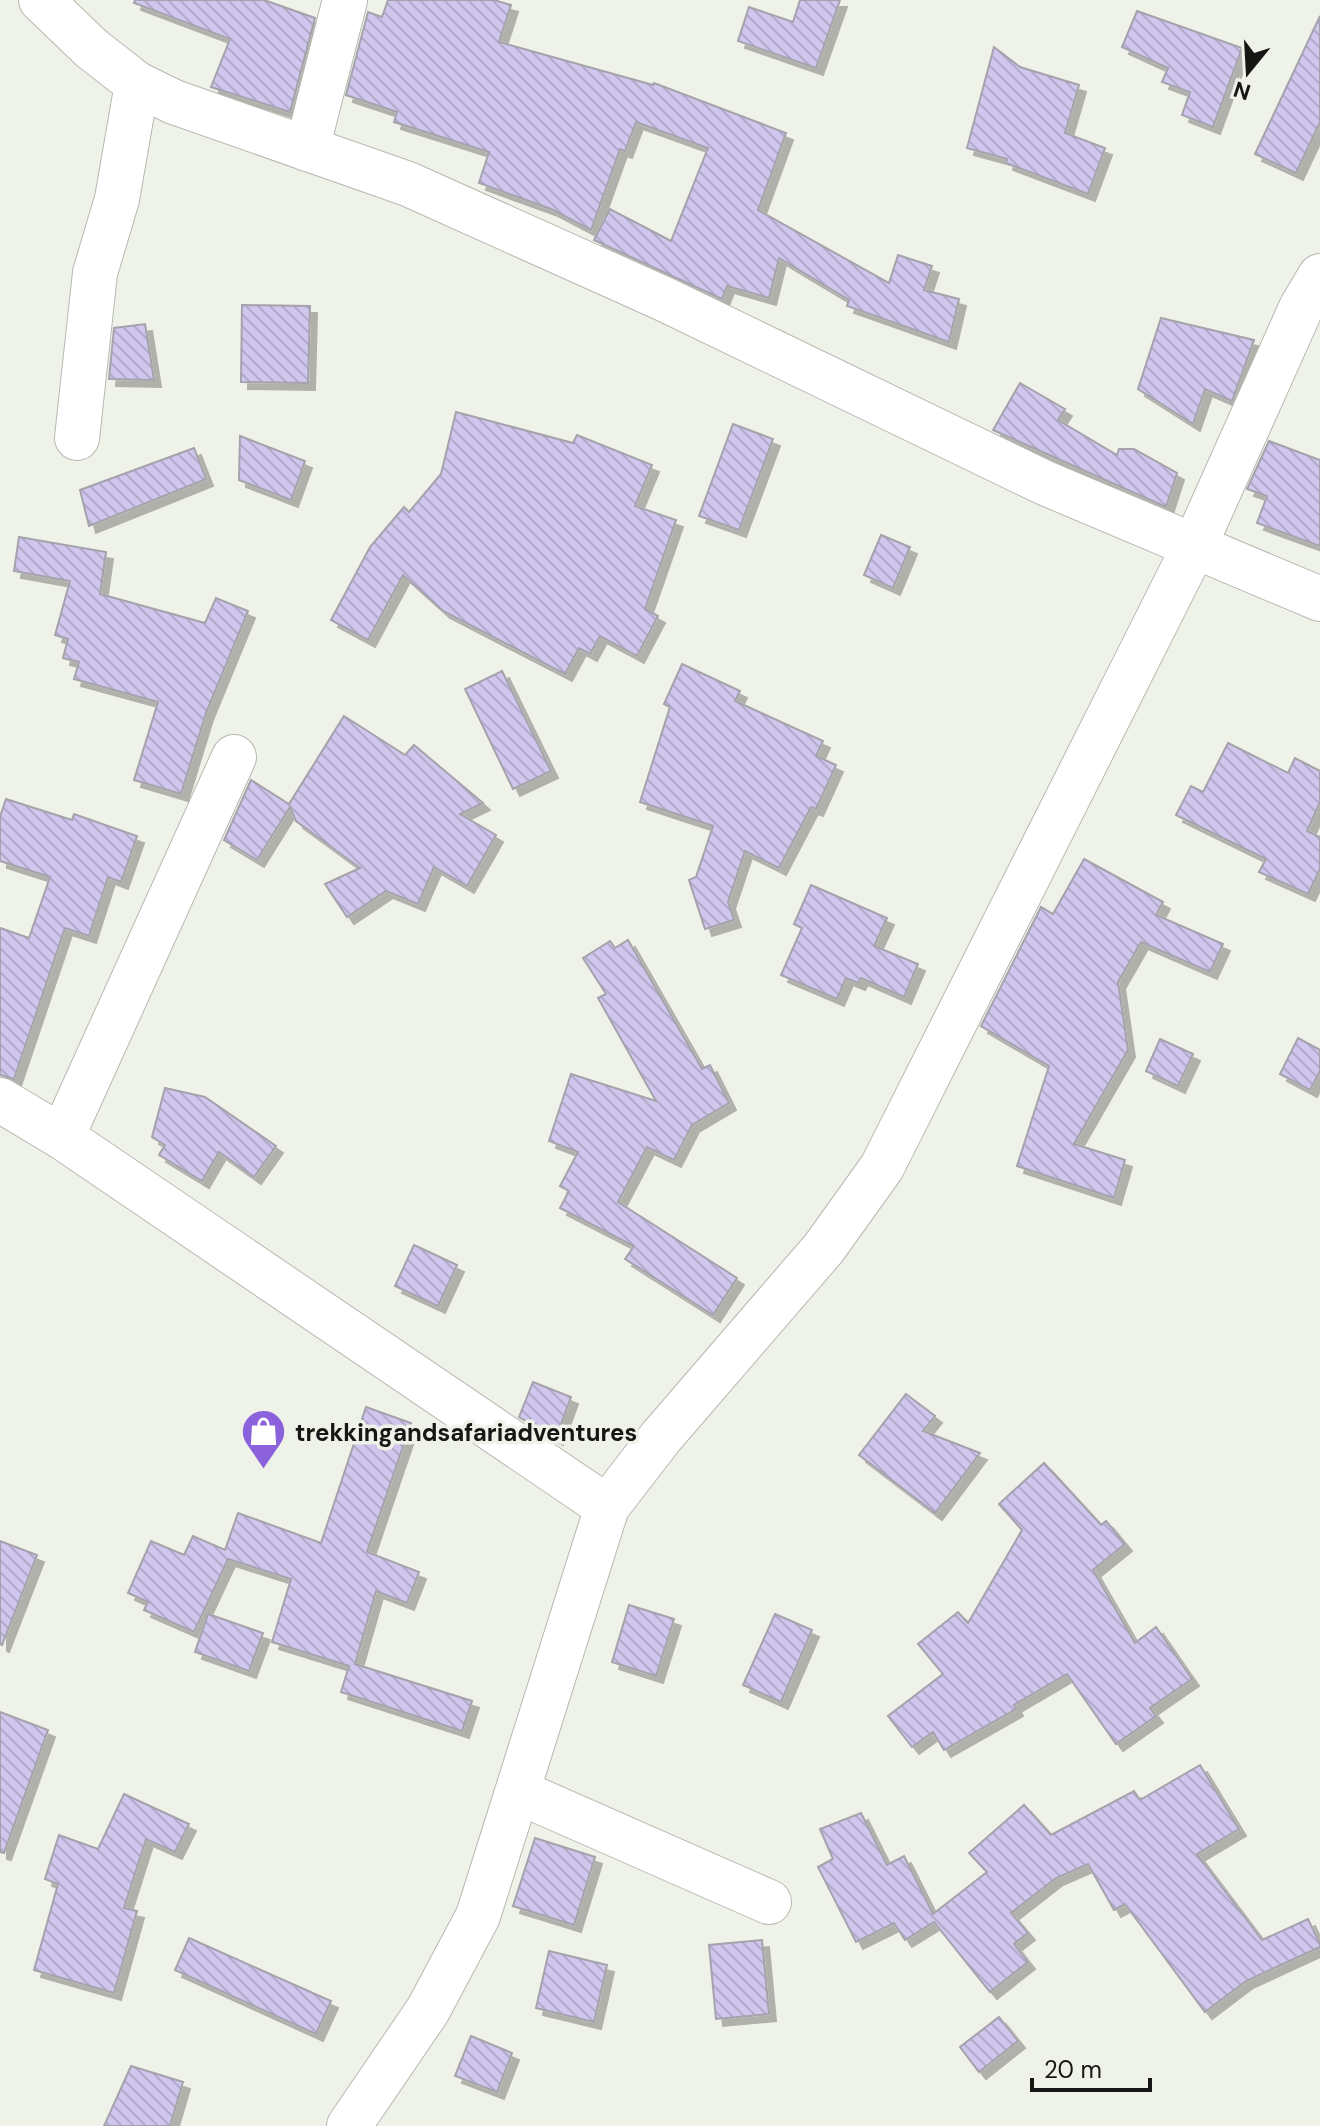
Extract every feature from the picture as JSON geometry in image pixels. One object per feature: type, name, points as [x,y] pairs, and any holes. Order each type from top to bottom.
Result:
[{"type":"street","points":[[41,0],[91,48],[137,84],[174,102],[408,184],[528,237],[1045,483],[1320,599]]},
{"type":"street","points":[[307,149],[345,0]]},
{"type":"street","points":[[77,438],[95,273],[117,199],[137,84]]},
{"type":"street","points":[[349,2126],[428,2010],[456,1962],[487,1891],[607,1507],[661,1437],[824,1248],[882,1167],[1195,545],[1301,308],[1320,276]]},
{"type":"street","points":[[62,1137],[234,757]]},
{"type":"street","points":[[0,1100],[62,1137],[607,1507]]},
{"type":"street","points":[[519,1792],[769,1902]]},
{"type":"building","points":[[135,0],[264,0],[315,18],[290,112],[211,87],[230,39],[134,3]]},
{"type":"building","points":[[388,0],[494,0],[511,5],[499,42],[654,83],[786,133],[758,210],[889,283],[898,255],[932,266],[924,290],[959,299],[949,342],[847,306],[849,300],[779,258],[769,298],[727,286],[722,299],[594,240],[610,209],[671,241],[708,148],[636,122],[625,151],[620,149],[591,230],[551,209],[479,183],[489,152],[394,122],[397,112],[346,95],[368,12],[382,17]]},
{"type":"building","points":[[800,0],[840,0],[816,68],[738,41],[749,7],[793,22]]},
{"type":"building","points":[[1137,11],[1242,48],[1213,127],[1182,115],[1190,92],[1162,82],[1168,68],[1122,47]]},
{"type":"building","points":[[1320,16],[1320,122],[1296,173],[1255,154]]},
{"type":"building","points":[[994,47],[1020,67],[1079,85],[1065,133],[1105,148],[1088,194],[1006,163],[1007,159],[967,148]]},
{"type":"building","points":[[242,305],[310,306],[308,383],[241,382]]},
{"type":"building","points":[[1161,318],[1254,340],[1232,401],[1205,389],[1193,424],[1138,389]]},
{"type":"building","points":[[145,324],[154,380],[109,379],[114,328]]},
{"type":"building","points":[[1020,383],[1065,409],[1058,420],[1117,455],[1119,449],[1134,449],[1177,473],[1166,507],[993,430]]},
{"type":"building","points":[[456,412],[573,443],[577,435],[652,465],[635,506],[676,520],[645,609],[658,616],[637,656],[600,636],[590,654],[579,648],[565,674],[443,611],[403,575],[368,640],[331,620],[370,547],[404,507],[409,512],[441,474]]},
{"type":"building","points":[[733,424],[773,439],[739,530],[699,516]]},
{"type":"building","points":[[240,436],[305,461],[291,500],[239,480]]},
{"type":"building","points":[[1269,441],[1320,460],[1320,546],[1257,523],[1267,496],[1247,489]]},
{"type":"building","points":[[194,448],[206,479],[89,526],[80,490]]},
{"type":"building","points":[[881,535],[910,547],[893,588],[864,575]]},
{"type":"building","points":[[19,537],[106,552],[100,594],[205,623],[216,598],[248,611],[206,713],[181,794],[134,780],[158,702],[74,679],[79,662],[63,658],[68,639],[55,635],[70,581],[14,571]]},
{"type":"building","points":[[682,664],[740,691],[735,701],[823,741],[816,756],[836,765],[816,809],[811,807],[779,868],[745,851],[728,902],[734,920],[705,929],[689,880],[696,877],[713,826],[640,802],[670,707],[664,704]]},
{"type":"building","points":[[502,671],[551,771],[513,789],[465,689]]},
{"type":"building","points":[[344,716],[405,755],[414,745],[483,803],[460,814],[496,835],[467,886],[434,867],[418,904],[386,891],[347,917],[325,884],[360,868],[296,821],[290,807],[257,860],[224,840],[251,780],[289,804]]},
{"type":"building","points":[[1228,743],[1288,773],[1295,758],[1320,771],[1320,802],[1307,831],[1320,837],[1320,869],[1308,894],[1259,872],[1266,859],[1176,815],[1191,786],[1203,792]]},
{"type":"building","points":[[6,799],[72,820],[74,814],[137,836],[121,882],[108,877],[89,936],[65,928],[14,1079],[0,1075],[0,928],[29,938],[50,877],[0,861],[0,817]]},
{"type":"building","points":[[1084,859],[1163,902],[1156,915],[1223,944],[1210,972],[1141,942],[1118,982],[1128,1050],[1074,1144],[1125,1160],[1114,1198],[1017,1166],[1049,1066],[981,1026],[1041,907],[1053,914]]},
{"type":"building","points":[[811,885],[887,918],[874,946],[918,964],[904,997],[861,978],[858,983],[846,978],[837,999],[781,975],[802,928],[794,924]]},
{"type":"building","points":[[628,940],[702,1069],[710,1065],[729,1103],[692,1125],[674,1160],[647,1147],[618,1202],[737,1278],[713,1315],[625,1259],[634,1246],[560,1208],[569,1191],[560,1186],[578,1152],[549,1141],[571,1074],[656,1101],[598,998],[606,994],[583,958],[610,941],[615,948]]},
{"type":"building","points":[[1298,1038],[1320,1050],[1320,1071],[1310,1090],[1280,1074]]},
{"type":"building","points":[[1160,1039],[1193,1054],[1178,1086],[1146,1071]]},
{"type":"building","points":[[165,1088],[205,1097],[276,1146],[254,1177],[219,1152],[202,1181],[159,1155],[165,1145],[152,1137]]},
{"type":"building","points":[[414,1245],[457,1265],[438,1306],[395,1286]]},
{"type":"building","points":[[533,1382],[571,1397],[556,1438],[519,1417]]},
{"type":"building","points":[[906,1394],[935,1416],[923,1431],[980,1453],[935,1513],[859,1455]]},
{"type":"building","points":[[366,1407],[411,1423],[367,1552],[419,1572],[407,1603],[376,1591],[355,1664],[472,1701],[462,1731],[341,1692],[349,1666],[272,1642],[291,1579],[228,1559],[194,1632],[144,1610],[148,1602],[128,1593],[151,1541],[184,1555],[193,1536],[225,1550],[238,1513],[321,1543]]},
{"type":"building","points":[[1044,1463],[1101,1525],[1106,1521],[1125,1544],[1093,1570],[1135,1643],[1156,1627],[1192,1679],[1150,1708],[1156,1716],[1116,1744],[1067,1674],[1014,1705],[1016,1709],[944,1750],[933,1732],[912,1747],[888,1716],[943,1674],[918,1644],[958,1612],[968,1623],[1022,1530],[999,1504]]},
{"type":"building","points":[[0,1541],[37,1555],[2,1645],[0,1644]]},
{"type":"building","points":[[629,1605],[674,1619],[656,1676],[612,1662]]},
{"type":"building","points":[[208,1614],[263,1633],[249,1671],[195,1652]]},
{"type":"building","points":[[775,1614],[812,1630],[781,1702],[743,1685]]},
{"type":"building","points":[[0,1712],[48,1730],[4,1853],[0,1852]]},
{"type":"building","points":[[1200,1765],[1239,1829],[1197,1854],[1262,1940],[1308,1919],[1320,1944],[1320,1947],[1246,1981],[1205,2012],[1125,1904],[1114,1910],[1088,1864],[1056,1878],[1011,1913],[1028,1933],[1014,1944],[1028,1962],[990,1992],[934,1922],[905,1940],[894,1923],[856,1942],[818,1867],[833,1859],[820,1829],[861,1813],[887,1865],[904,1856],[933,1914],[987,1872],[969,1853],[1024,1805],[1051,1835],[1134,1791],[1140,1800]]},
{"type":"building","points":[[124,1794],[189,1824],[175,1852],[146,1839],[124,1908],[137,1911],[114,1993],[34,1970],[58,1884],[45,1879],[59,1835],[98,1849]]},
{"type":"building","points":[[535,1838],[595,1857],[574,1925],[513,1906]]},
{"type":"building","points":[[189,1938],[331,2001],[316,2034],[175,1970]]},
{"type":"building","points":[[762,1940],[769,2014],[716,2019],[709,1945]]},
{"type":"building","points":[[549,1951],[607,1965],[594,2022],[536,2008]]},
{"type":"building","points":[[999,2017],[1018,2041],[979,2072],[960,2047]]},
{"type":"building","points":[[471,2036],[512,2053],[497,2092],[455,2076]]},
{"type":"building","points":[[131,2066],[183,2082],[170,2126],[104,2126]]},
{"type":"place","name":"trekkingandsafariadventures","points":[[264,1471]]}]
